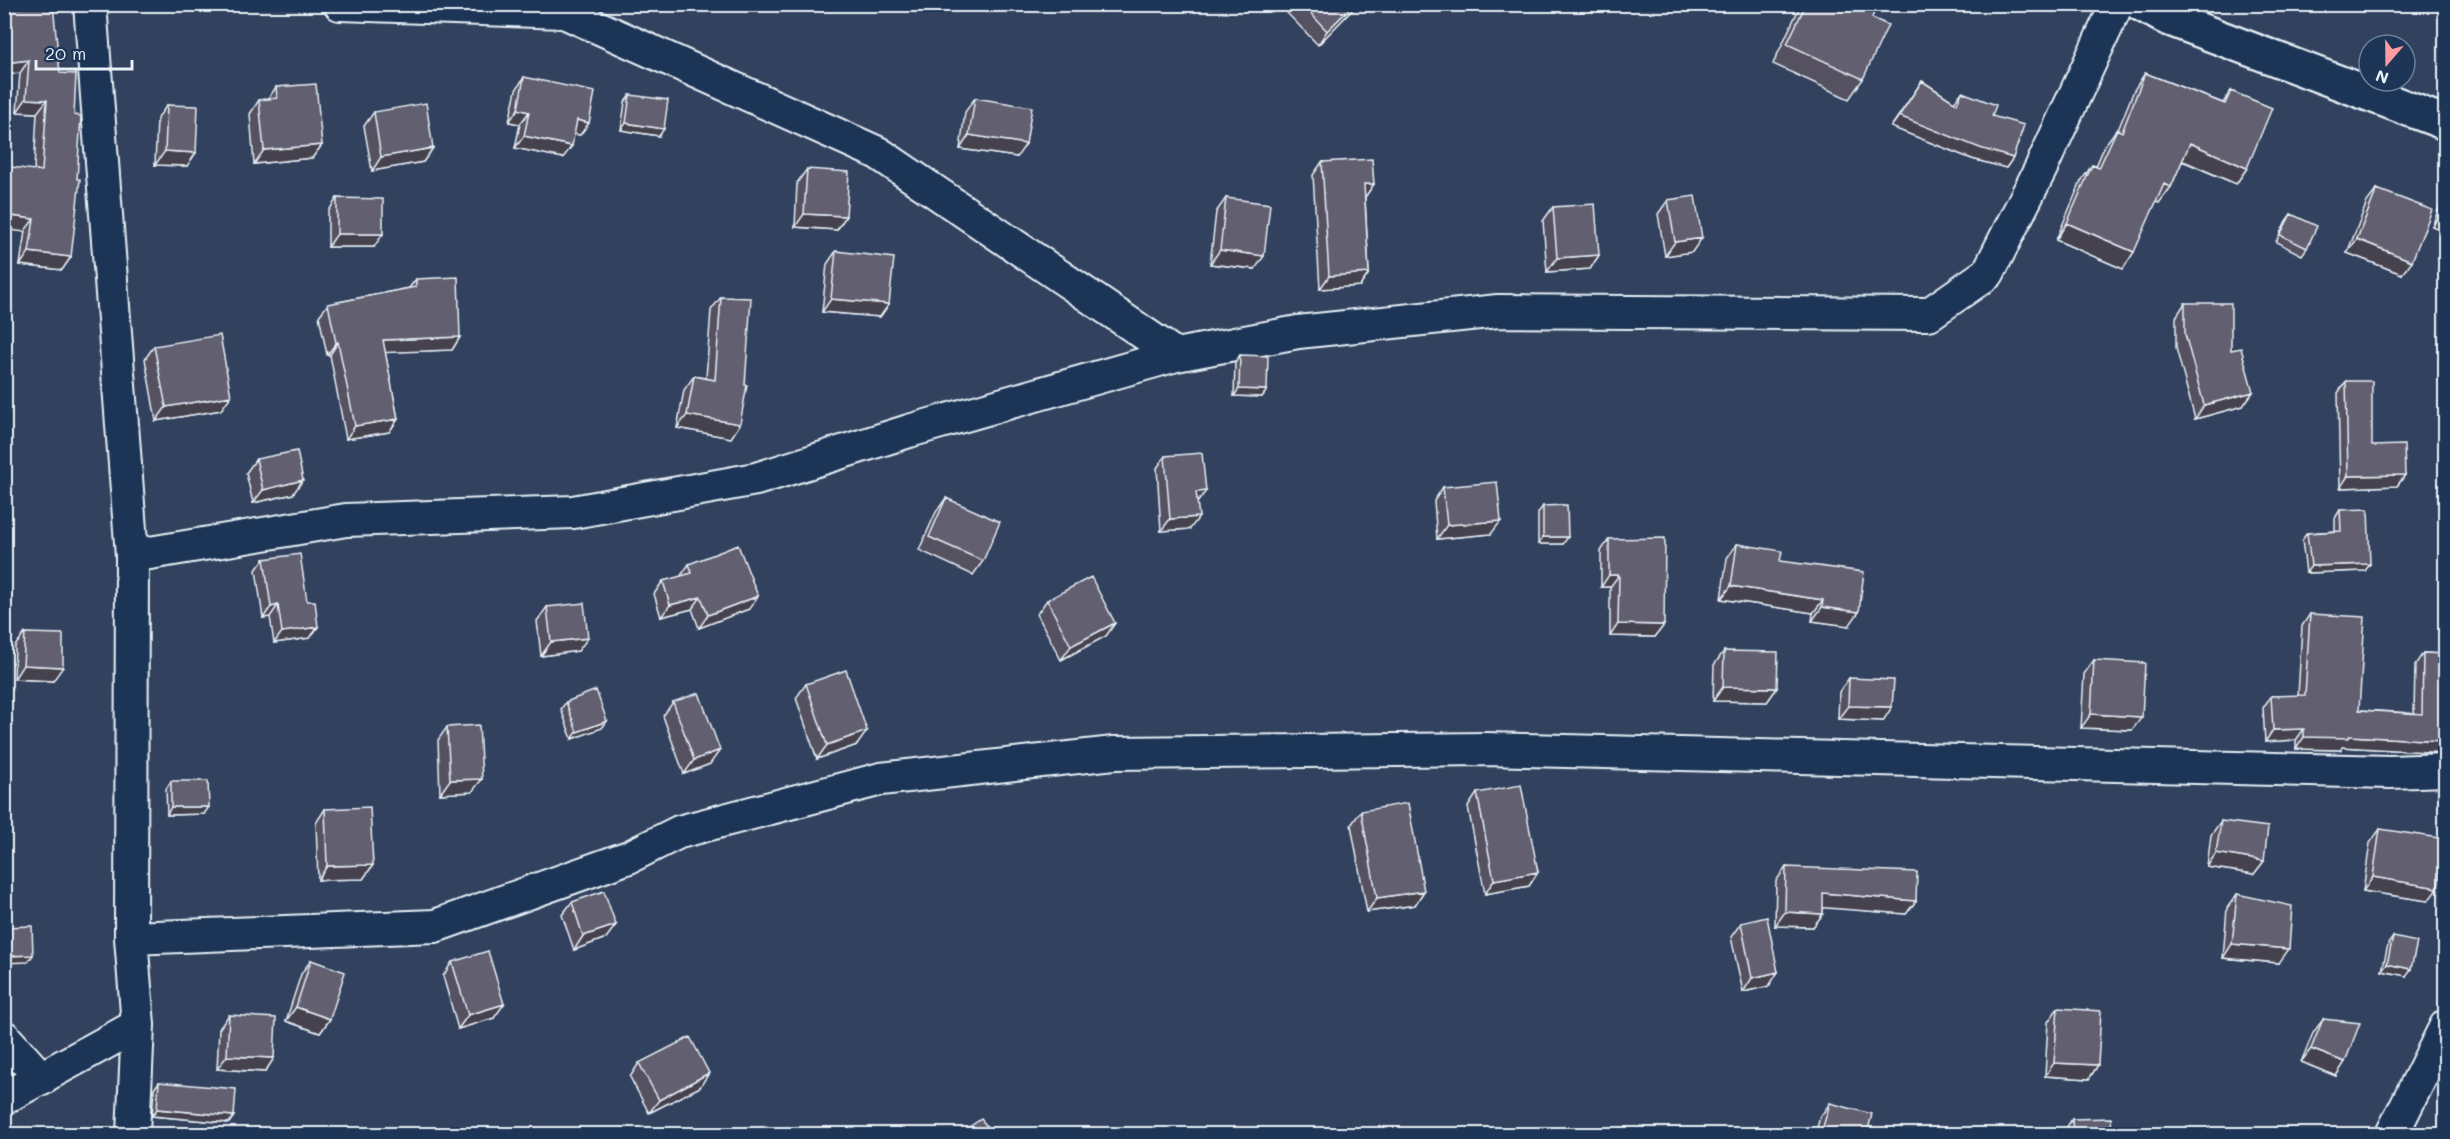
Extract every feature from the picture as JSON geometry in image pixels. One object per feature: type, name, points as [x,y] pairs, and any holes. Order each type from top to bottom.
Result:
[{"type":"street","points":[[90,4],[132,556],[131,938],[138,1025],[133,1134]]},
{"type":"street","points":[[340,4],[564,12],[878,153],[1176,355]]},
{"type":"street","points":[[132,556],[346,520],[573,512],[756,479],[909,430],[1176,355],[1298,332],[1498,310],[1929,314],[1988,273],[2041,168],[2117,4]]},
{"type":"street","points":[[2158,9],[2445,123]]},
{"type":"street","points":[[131,938],[435,926],[629,857],[679,832],[881,779],[1114,753],[1486,749],[2390,772],[2445,770]]},
{"type":"street","points":[[4,1098],[138,1025]]},
{"type":"street","points":[[2392,1134],[2445,1026]]},
{"type":"street","points":[[4,1037],[42,1079]]},
{"type":"building","points":[[1302,4],[1354,4],[1327,31]]},
{"type":"building","points":[[1806,4],[1864,4],[1875,9],[1872,18],[1888,25],[1863,79],[1787,44]]},
{"type":"building","points":[[53,5],[60,73],[76,74],[74,115],[81,116],[77,179],[80,179],[71,257],[29,252],[34,219],[4,215],[4,166],[42,171],[47,100],[26,99],[29,60],[4,63],[4,9]]},
{"type":"building","points":[[2145,73],[2225,104],[2231,91],[2272,108],[2247,168],[2190,143],[2171,187],[2164,184],[2134,252],[2067,223],[2092,165],[2099,168],[2117,129],[2122,132]]},
{"type":"building","points":[[524,77],[595,92],[589,123],[577,120],[572,146],[524,136],[529,112],[518,109]]},
{"type":"building","points":[[1922,81],[1957,104],[1962,92],[1996,105],[1992,116],[2024,125],[2013,158],[1980,148],[1899,116]]},
{"type":"building","points":[[316,84],[322,145],[264,150],[259,100],[277,98],[276,87]]},
{"type":"building","points":[[630,95],[668,100],[664,129],[626,123]]},
{"type":"building","points":[[975,98],[1032,107],[1026,144],[969,135]]},
{"type":"building","points":[[426,103],[433,148],[381,157],[374,112]]},
{"type":"building","points":[[167,105],[198,106],[196,153],[165,151]]},
{"type":"building","points":[[1372,159],[1374,184],[1364,184],[1369,273],[1329,276],[1322,162]]},
{"type":"building","points":[[807,169],[849,172],[846,216],[804,214]]},
{"type":"building","points":[[2377,189],[2432,210],[2412,261],[2357,239]]},
{"type":"building","points":[[1695,196],[1702,238],[1675,242],[1668,200]]},
{"type":"building","points":[[337,198],[383,199],[383,234],[337,234]]},
{"type":"building","points":[[1226,198],[1270,204],[1264,256],[1220,250]]},
{"type":"building","points":[[2445,198],[2445,222],[2437,219]]},
{"type":"building","points":[[1595,204],[1599,255],[1557,258],[1553,207]]},
{"type":"building","points":[[2291,214],[2317,226],[2307,248],[2280,235]]},
{"type":"building","points":[[836,251],[894,258],[889,304],[831,299]]},
{"type":"building","points":[[458,277],[460,337],[383,340],[398,419],[355,426],[328,304],[416,287],[416,279]]},
{"type":"building","points":[[721,297],[751,298],[745,385],[747,385],[740,424],[687,415],[694,376],[715,380]]},
{"type":"building","points":[[2185,303],[2231,303],[2231,350],[2241,348],[2253,392],[2204,405],[2185,334]]},
{"type":"building","points":[[220,335],[231,396],[166,407],[154,346]]},
{"type":"building","points":[[1240,355],[1268,356],[1267,390],[1239,389]]},
{"type":"building","points":[[2346,381],[2372,381],[2372,446],[2404,445],[2405,475],[2348,476]]},
{"type":"building","points":[[297,451],[303,480],[263,490],[256,459]]},
{"type":"building","points":[[1202,453],[1206,491],[1196,492],[1199,517],[1170,519],[1165,456]]},
{"type":"building","points":[[1497,482],[1501,521],[1447,525],[1443,487]]},
{"type":"building","points":[[946,498],[1000,522],[983,561],[929,537]]},
{"type":"building","points":[[1567,505],[1568,537],[1543,537],[1543,506]]},
{"type":"building","points":[[2368,509],[2370,564],[2311,566],[2307,533],[2341,531],[2340,510]]},
{"type":"building","points":[[1665,538],[1664,625],[1618,624],[1619,575],[1609,575],[1609,539]]},
{"type":"building","points":[[1737,544],[1782,551],[1780,561],[1864,572],[1859,612],[1822,607],[1823,600],[1731,586]]},
{"type":"building","points":[[738,545],[758,596],[708,615],[701,597],[670,605],[663,581],[692,573],[689,564]]},
{"type":"building","points":[[300,554],[307,601],[315,601],[318,627],[282,632],[278,605],[271,607],[264,559]]},
{"type":"building","points":[[1091,577],[1115,623],[1071,646],[1047,600]]},
{"type":"building","points":[[584,603],[588,638],[551,642],[547,607]]},
{"type":"building","points":[[2310,614],[2365,617],[2359,710],[2422,714],[2423,653],[2445,654],[2445,741],[2349,736],[2349,738],[2304,737],[2304,729],[2273,730],[2271,696],[2305,695]]},
{"type":"building","points":[[25,633],[63,634],[63,667],[23,665]]},
{"type":"building","points":[[1724,651],[1778,652],[1777,688],[1723,687]]},
{"type":"building","points":[[2094,660],[2145,663],[2142,717],[2091,714]]},
{"type":"building","points":[[846,670],[867,731],[827,745],[806,684]]},
{"type":"building","points":[[1849,678],[1894,680],[1892,707],[1848,706]]},
{"type":"building","points":[[596,690],[607,721],[577,732],[566,702]]},
{"type":"building","points":[[699,693],[720,750],[694,760],[673,702]]},
{"type":"building","points":[[479,725],[482,779],[450,780],[447,727]]},
{"type":"building","points":[[171,781],[208,781],[209,807],[171,807]]},
{"type":"building","points":[[1521,785],[1538,872],[1494,880],[1477,793]]},
{"type":"building","points":[[1408,803],[1424,891],[1377,898],[1361,811]]},
{"type":"building","points":[[370,807],[373,865],[327,866],[325,809]]},
{"type":"building","points":[[2221,821],[2268,827],[2264,861],[2216,853]]},
{"type":"building","points":[[2380,829],[2445,839],[2438,888],[2373,877]]},
{"type":"building","points":[[1786,867],[1917,872],[1916,901],[1823,893],[1823,914],[1785,912]]},
{"type":"building","points":[[604,891],[616,925],[583,936],[572,902]]},
{"type":"building","points":[[2237,894],[2292,906],[2289,949],[2232,944]]},
{"type":"building","points":[[1767,917],[1778,972],[1752,978],[1741,923]]},
{"type":"building","points":[[32,926],[33,955],[4,956],[4,927]]},
{"type":"building","points":[[2393,937],[2417,942],[2411,969],[2387,964]]},
{"type":"building","points":[[488,951],[504,1004],[468,1015],[452,962]]},
{"type":"building","points":[[311,960],[345,972],[330,1019],[296,1007]]},
{"type":"building","points":[[2058,1008],[2101,1011],[2098,1065],[2054,1063]]},
{"type":"building","points":[[229,1015],[276,1018],[274,1058],[227,1056]]},
{"type":"building","points":[[2323,1019],[2360,1023],[2345,1062],[2311,1049]]},
{"type":"building","points":[[690,1037],[709,1073],[659,1100],[639,1063]]},
{"type":"building","points":[[159,1082],[236,1089],[234,1116],[157,1109]]},
{"type":"building","points":[[1830,1103],[1872,1114],[1867,1134],[1821,1134]]},
{"type":"building","points":[[2111,1118],[2112,1134],[2073,1134],[2072,1119]]},
{"type":"building","points":[[981,1119],[993,1134],[959,1134]]}]
